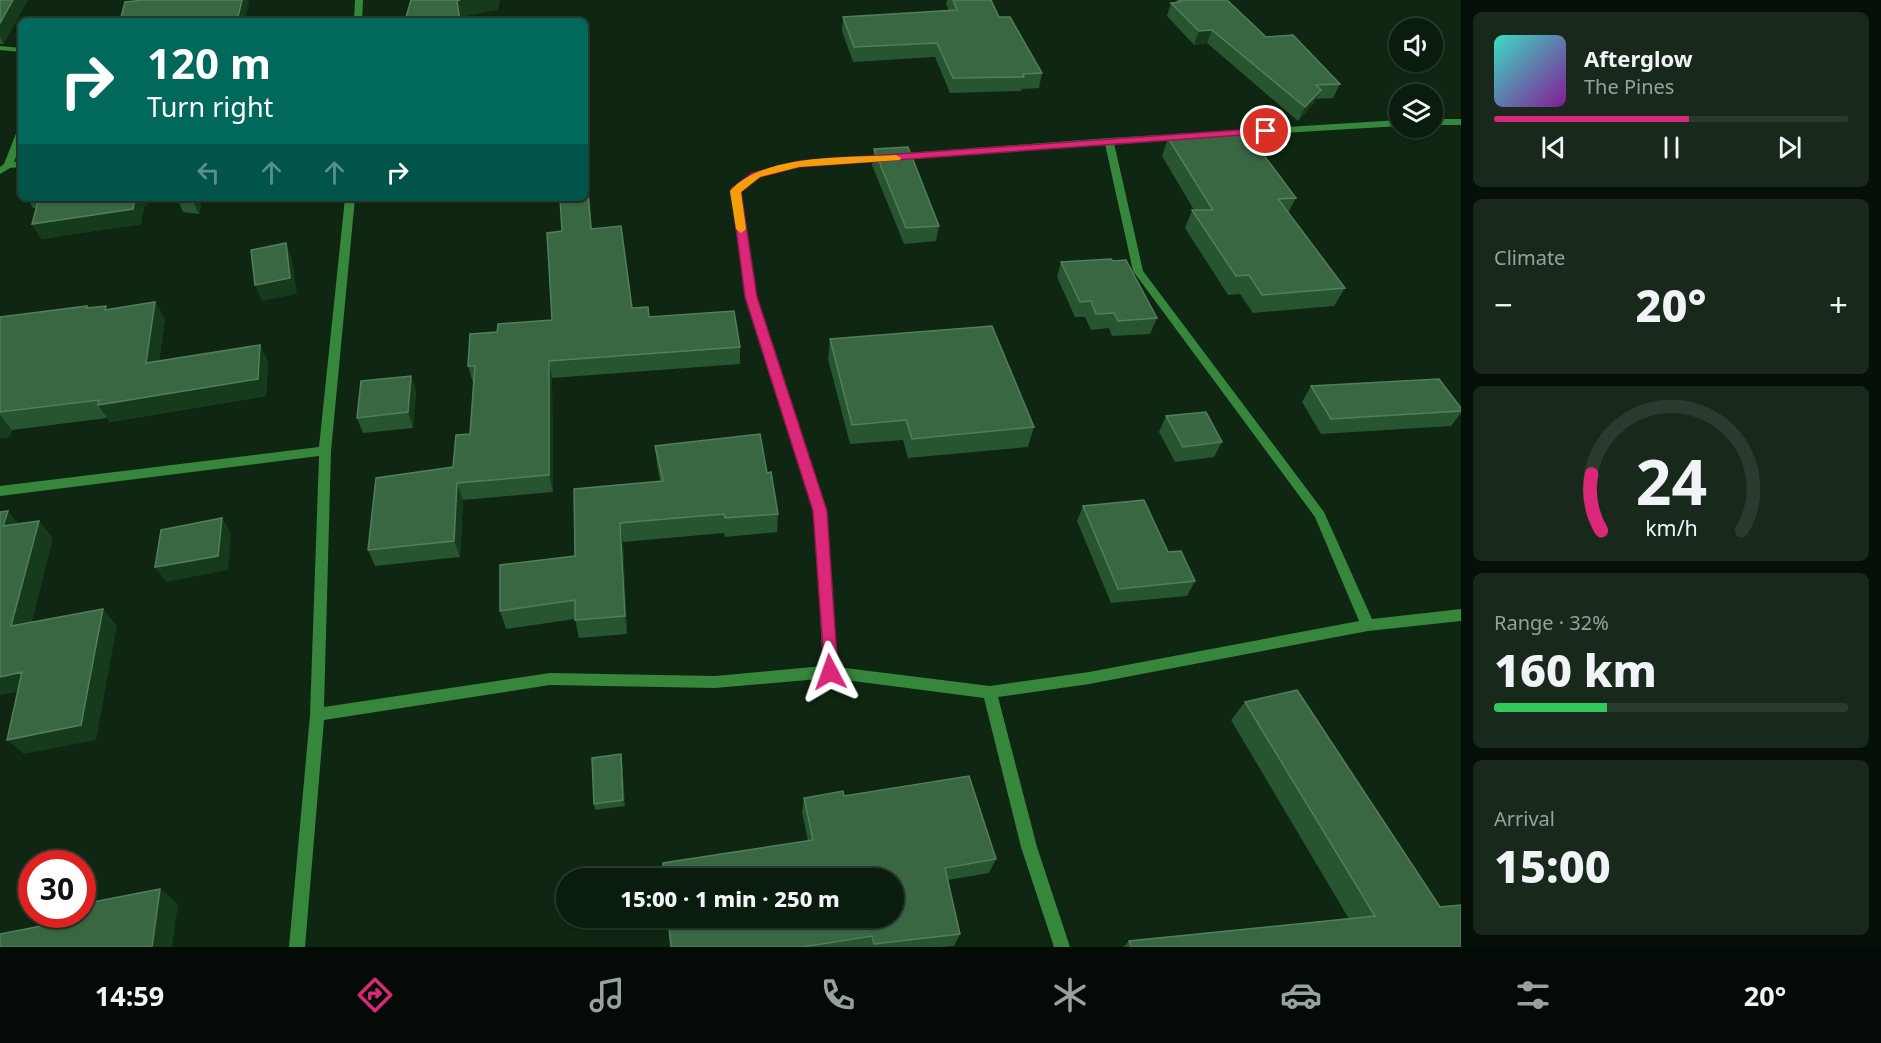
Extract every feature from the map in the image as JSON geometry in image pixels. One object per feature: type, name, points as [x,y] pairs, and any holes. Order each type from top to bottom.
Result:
[{"type":"street","points":[[358,0],[358,18]]},
{"type":"street","points":[[0,48],[18,50]]},
{"type":"street","points":[[1443,122],[1461,122]]},
{"type":"street","points":[[830,672],[820,511],[751,297],[735,191],[756,175],[799,164],[1108,141],[1389,124]]},
{"type":"street","points":[[4,168],[18,138]]},
{"type":"street","points":[[1108,141],[1138,271],[1320,515],[1368,625]]},
{"type":"street","points":[[297,947],[317,715],[325,451],[350,201]]},
{"type":"street","points":[[0,491],[325,451]]},
{"type":"street","points":[[317,715],[550,679],[715,682],[830,672],[990,692],[1089,678],[1368,625],[1461,615]]},
{"type":"street","points":[[990,692],[1029,848],[1062,947]]},
{"type":"building","points":[[0,0],[13,0],[0,23]]},
{"type":"building","points":[[242,0],[238,18],[121,18],[125,2]]},
{"type":"building","points":[[411,0],[460,0],[457,1],[460,18],[406,18]]},
{"type":"building","points":[[953,0],[991,0],[999,17],[1010,17],[1042,73],[1023,74],[1024,77],[953,78],[937,43],[854,47],[843,17],[957,10]]},
{"type":"building","points":[[1179,0],[1227,0],[1266,37],[1293,35],[1340,84],[1316,85],[1321,90],[1305,107],[1212,30],[1199,31],[1171,3],[1181,2]]},
{"type":"building","points":[[1243,133],[1258,154],[1263,154],[1296,198],[1278,199],[1345,288],[1262,295],[1249,275],[1236,276],[1192,210],[1213,210],[1168,138]]},
{"type":"building","points":[[908,147],[939,226],[906,228],[874,149]]},
{"type":"building","points":[[588,194],[591,229],[621,226],[632,308],[648,307],[649,317],[734,311],[740,347],[549,361],[549,475],[457,483],[454,541],[368,550],[376,478],[453,467],[456,435],[470,434],[475,366],[468,366],[470,334],[497,332],[498,324],[552,320],[547,233],[562,231],[560,201],[588,201]]},
{"type":"building","points":[[38,201],[134,201],[133,209],[32,224]]},
{"type":"building","points":[[286,243],[290,278],[255,285],[251,250]]},
{"type":"building","points":[[1111,259],[1113,261],[1126,260],[1157,318],[1118,321],[1114,313],[1096,314],[1091,301],[1080,302],[1061,262]]},
{"type":"building","points":[[155,302],[146,363],[260,345],[258,379],[98,405],[99,400],[0,412],[0,317],[87,306],[86,308],[106,306],[105,310]]},
{"type":"building","points":[[992,326],[1034,427],[912,439],[906,420],[852,425],[830,339]]},
{"type":"building","points":[[411,376],[408,412],[357,418],[361,381]]},
{"type":"building","points":[[1439,379],[1461,411],[1331,419],[1311,386]]},
{"type":"building","points":[[1206,412],[1222,442],[1183,447],[1166,416]]},
{"type":"building","points":[[760,434],[767,473],[771,472],[778,514],[725,518],[724,514],[620,523],[625,616],[575,620],[575,600],[500,611],[500,565],[575,556],[574,489],[663,481],[655,446]]},
{"type":"building","points":[[1144,500],[1168,552],[1181,551],[1195,581],[1118,589],[1083,506]]},
{"type":"building","points":[[8,511],[3,526],[39,521],[11,626],[103,609],[81,725],[7,740],[22,672],[0,677],[0,512]]},
{"type":"building","points":[[222,518],[218,556],[155,567],[161,530]]},
{"type":"building","points":[[1297,690],[1440,907],[1461,905],[1461,947],[1131,947],[1129,941],[1375,916],[1245,702]]},
{"type":"building","points":[[621,754],[623,800],[594,804],[592,758]]},
{"type":"building","points":[[969,776],[996,859],[945,868],[960,934],[874,944],[872,936],[803,947],[671,947],[669,928],[904,928],[904,868],[663,868],[663,863],[813,840],[804,798],[843,791],[844,796]]},
{"type":"building","points":[[160,889],[152,947],[0,947],[0,934],[31,928],[96,928],[96,901]]},
{"type":"slow traffic","points":[[741,229],[735,191],[756,175],[799,164],[896,158]]},
{"type":"route","points":[[830,672],[820,511],[778,373],[751,297],[735,191],[756,175],[799,164],[1266,131]]}]
